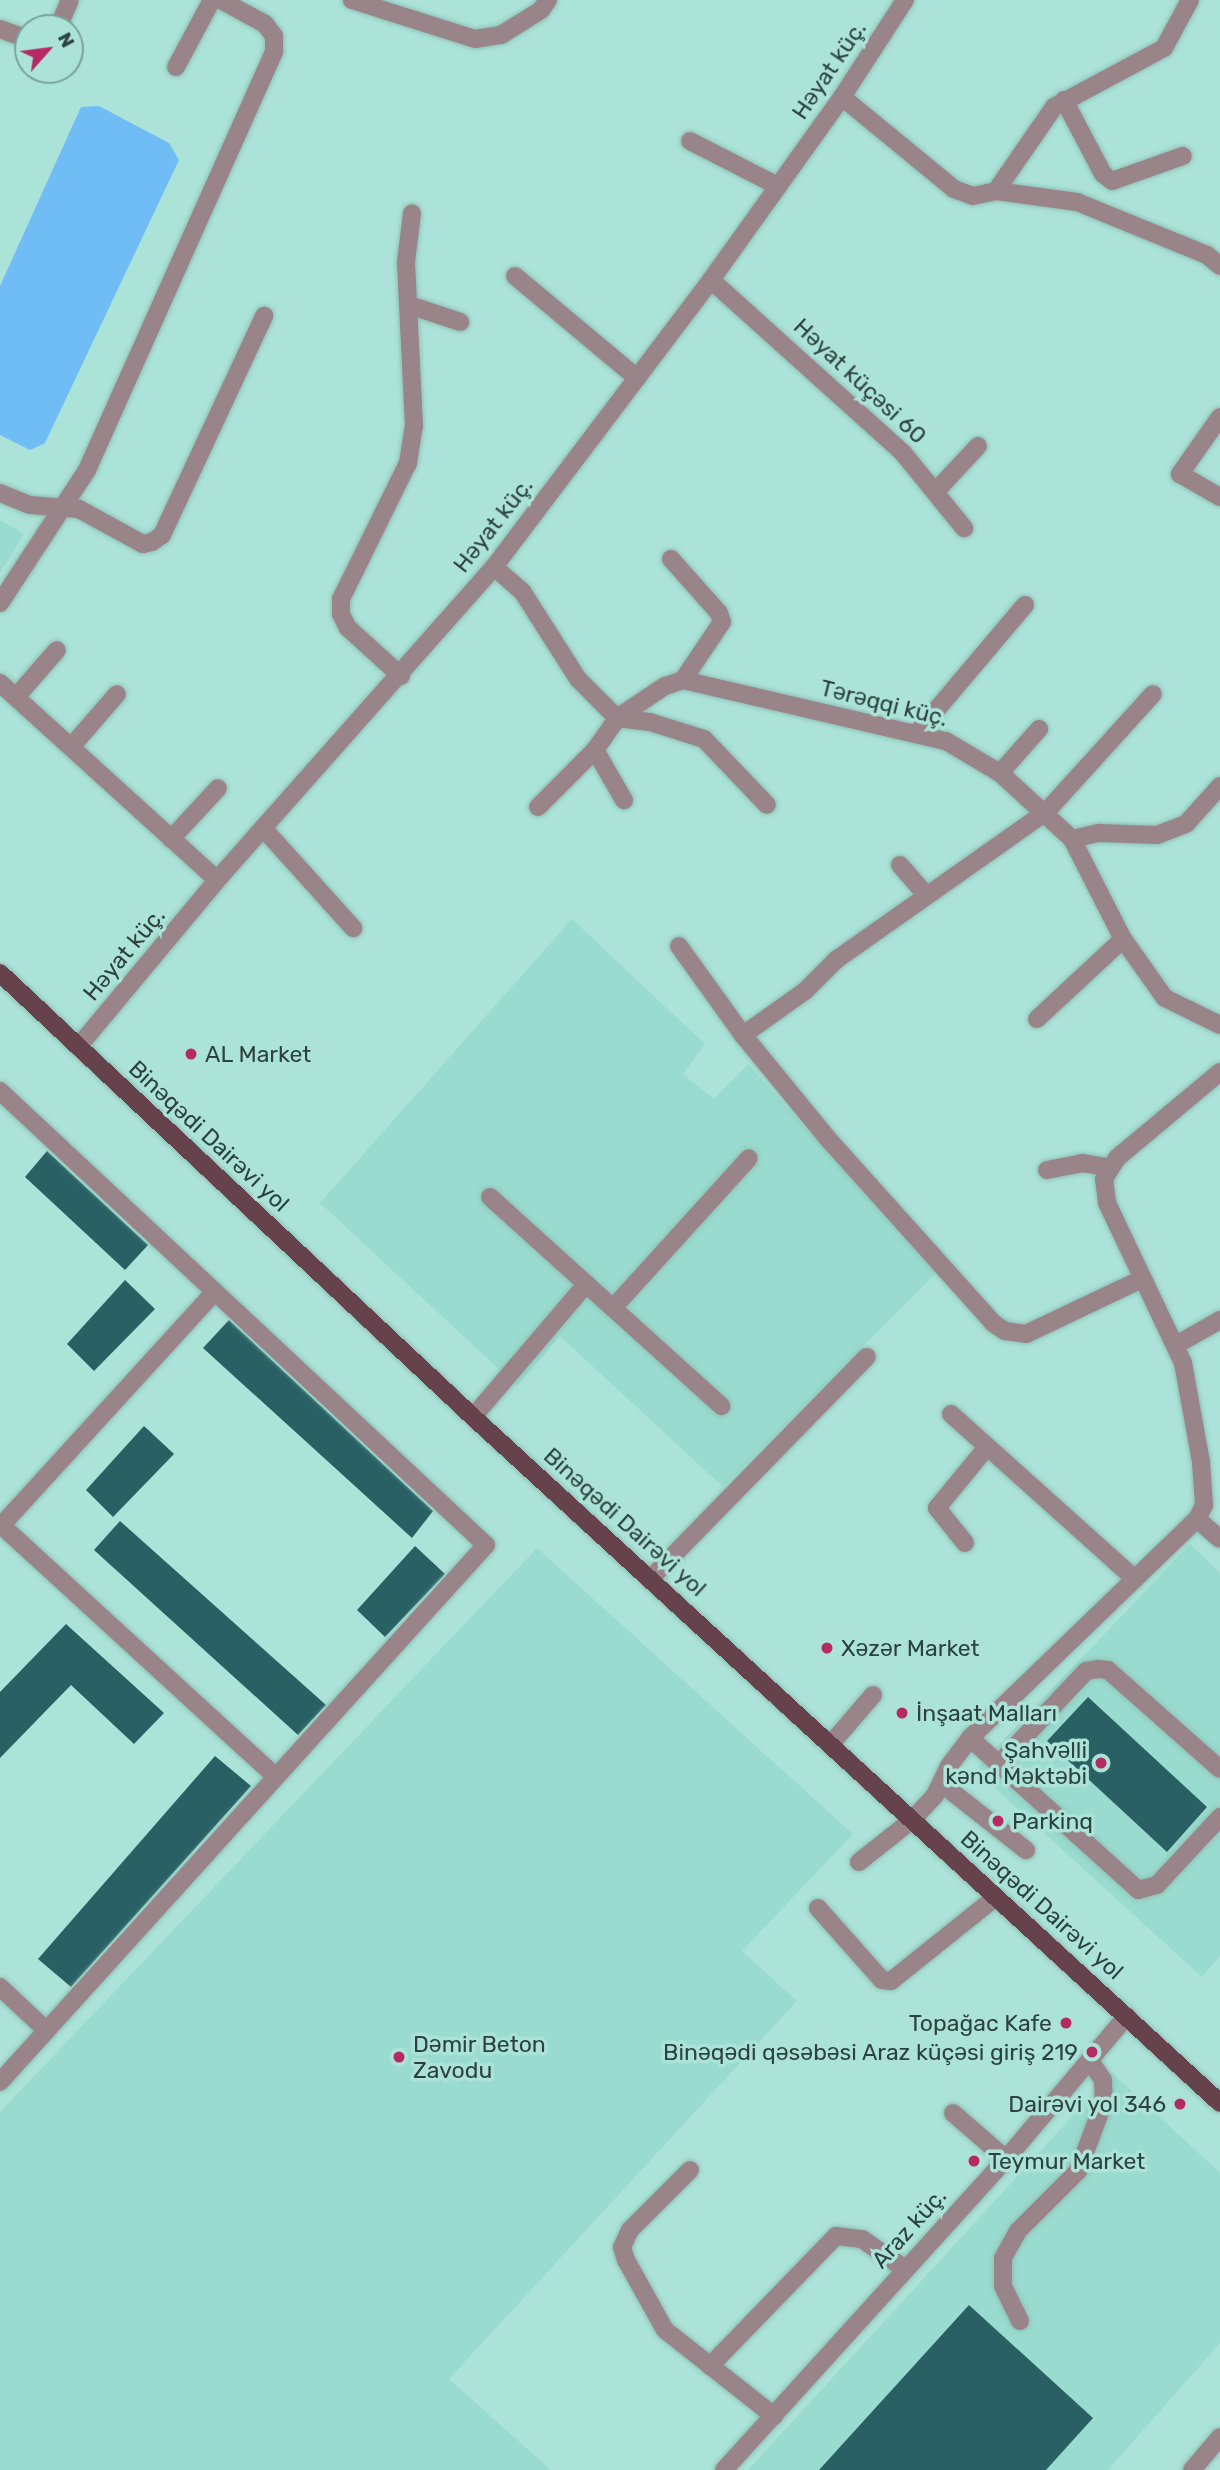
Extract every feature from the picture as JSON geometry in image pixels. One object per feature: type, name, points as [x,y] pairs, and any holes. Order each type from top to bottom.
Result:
[{"type":"main road","name":"Binəqədi Dairəvi yol","points":[[0,973],[474,1417],[996,1897],[1217,2094]]},
{"type":"street","points":[[176,67],[212,0]]},
{"type":"street","points":[[0,603],[92,458],[274,51],[274,36],[265,24],[221,0]]},
{"type":"street","points":[[352,0],[475,39],[501,35],[541,10],[548,0]]},
{"type":"street","name":"Həyat küç.","points":[[78,1047],[216,880],[401,676],[494,567],[711,280],[842,97],[905,0]]},
{"type":"street","points":[[996,191],[1045,118],[1064,100],[1164,48],[1190,0]]},
{"type":"street","points":[[842,97],[954,189],[973,196],[996,191],[1106,211],[1208,255],[1220,266]]},
{"type":"street","points":[[1064,100],[1103,174],[1112,181],[1182,156]]},
{"type":"street","points":[[690,141],[778,186]]},
{"type":"street","points":[[401,676],[348,628],[341,614],[341,599],[408,463],[414,426],[406,262],[412,213]]},
{"type":"street","points":[[515,276],[637,378]]},
{"type":"street","name":"Həyat küçəsi 60","points":[[711,280],[840,392],[937,490],[964,528]]},
{"type":"street","points":[[409,305],[460,322]]},
{"type":"street","points":[[0,493],[30,505],[79,509],[143,544],[162,535],[264,316]]},
{"type":"street","points":[[1220,417],[1180,474],[1220,497]]},
{"type":"street","points":[[937,490],[978,446]]},
{"type":"street","points":[[538,807],[595,750],[617,718],[665,686],[683,680],[722,622],[719,613],[671,559]]},
{"type":"street","points":[[494,567],[522,590],[572,670],[601,706],[617,718],[650,722],[704,739],[767,804]]},
{"type":"street","points":[[916,734],[1025,605]]},
{"type":"street","points":[[16,697],[57,650]]},
{"type":"street","name":"Tərəqqi küç.","points":[[683,680],[946,741],[1000,773],[1046,812],[1072,839],[1123,939],[1165,999],[1220,1025]]},
{"type":"street","points":[[0,683],[216,880]]},
{"type":"street","points":[[71,747],[117,694]]},
{"type":"street","points":[[743,1035],[805,991],[836,960],[1046,812],[1153,694]]},
{"type":"street","points":[[1000,773],[1039,729]]},
{"type":"street","points":[[595,750],[624,800]]},
{"type":"street","points":[[1072,839],[1099,833],[1157,835],[1186,824],[1220,786]]},
{"type":"street","points":[[171,839],[218,788]]},
{"type":"street","points":[[263,828],[353,928]]},
{"type":"street","points":[[900,865],[926,895]]},
{"type":"street","points":[[1037,1019],[1123,939]]},
{"type":"street","points":[[678,946],[743,1035],[829,1140],[1004,1331],[1026,1334],[1142,1279]]},
{"type":"street","points":[[859,1862],[912,1820],[942,1784],[949,1766],[970,1738],[1197,1519],[1213,1496],[1176,1345],[1107,1203],[1104,1179],[1108,1167],[1220,1072]]},
{"type":"street","points":[[0,1091],[486,1545],[0,2082]]},
{"type":"street","points":[[613,1308],[750,1158]]},
{"type":"street","points":[[1047,1170],[1082,1163],[1108,1167]]},
{"type":"street","points":[[490,1197],[721,1406]]},
{"type":"street","points":[[474,1417],[586,1284]]},
{"type":"street","points":[[214,1293],[1,1526],[276,1777]]},
{"type":"street","points":[[1176,1345],[1220,1320]]},
{"type":"street","points":[[651,1578],[867,1357]]},
{"type":"street","points":[[951,1414],[1134,1578]]},
{"type":"street","points":[[965,1543],[937,1508],[987,1447]]},
{"type":"street","points":[[1197,1519],[1220,1539]]},
{"type":"street","points":[[999,1764],[1086,1671],[1098,1669],[1108,1670],[1220,1769]]},
{"type":"street","points":[[831,1745],[873,1695]]},
{"type":"street","points":[[970,1738],[1138,1889],[1157,1885],[1220,1817]]},
{"type":"street","points":[[942,1784],[1026,1850]]},
{"type":"street","points":[[818,1908],[882,1980],[891,1981],[996,1897]]},
{"type":"street","points":[[0,1987],[46,2030]]},
{"type":"street","name":"Araz küç.","points":[[724,2470],[1006,2159],[1091,2062],[1127,2016]]},
{"type":"street","points":[[1020,2321],[1003,2286],[1003,2258],[1018,2231],[1078,2171],[1104,2102],[1103,2080],[1091,2062]]},
{"type":"street","points":[[953,2113],[1006,2159]]},
{"type":"street","points":[[690,2170],[630,2230],[622,2247],[636,2283],[665,2330],[774,2416]]},
{"type":"street","points":[[710,2365],[836,2236],[862,2239],[905,2269]]},
{"type":"street","points":[[1192,2470],[1220,2438]]},
{"type":"shaded area","points":[[0,520],[24,534],[0,573]]},
{"type":"shaded area","points":[[572,919],[705,1044],[683,1074],[714,1099],[748,1064],[936,1273],[723,1487],[560,1336],[517,1386],[320,1203]]},
{"type":"shaded area","name":"Şahvəlli kənd Məktəbi","points":[[1190,1544],[1220,1573],[1220,1956],[1202,1977],[975,1770]]},
{"type":"shaded area","name":"Dəmir Beton Zavodu","points":[[537,1548],[853,1834],[742,1951],[797,2001],[449,2379],[551,2470],[0,2470],[0,2112]]},
{"type":"shaded area","points":[[1112,2073],[1220,2173],[1220,2343],[1108,2470],[748,2470]]},
{"type":"water","points":[[99,106],[169,143],[179,160],[45,443],[30,450],[0,435],[0,286],[81,107]]},
{"type":"building","points":[[47,1151],[148,1245],[125,1270],[25,1177]]},
{"type":"building","points":[[125,1280],[155,1309],[94,1371],[67,1344]]},
{"type":"building","points":[[229,1320],[433,1511],[412,1538],[203,1348]]},
{"type":"building","points":[[144,1426],[174,1454],[113,1517],[86,1490]]},
{"type":"building","points":[[120,1521],[326,1705],[298,1735],[94,1550]]},
{"type":"building","points":[[415,1546],[445,1574],[385,1637],[357,1610]]},
{"type":"building","points":[[66,1624],[164,1713],[134,1744],[71,1685],[0,1758],[0,1692]]},
{"type":"building","points":[[1088,1697],[1207,1807],[1167,1852],[1047,1741]]},
{"type":"building","points":[[215,1756],[251,1786],[71,1987],[38,1959]]},
{"type":"building","points":[[969,2305],[1093,2418],[1046,2470],[819,2470]]},
{"type":"place","name":"AL Market","points":[[191,1054]]},
{"type":"place","name":"Xəzər Market","points":[[827,1648]]},
{"type":"place","name":"İnşaat Malları","points":[[902,1713]]},
{"type":"place","name":"Şahvəlli kənd Məktəbi","points":[[1101,1763]]},
{"type":"place","name":"Parkinq","points":[[998,1821]]},
{"type":"place","name":"Topağac Kafe","points":[[1066,2023]]},
{"type":"place","name":"Binəqədi qəsəbəsi Araz küçəsi giriş 219","points":[[1092,2052]]},
{"type":"place","name":"Dəmir Beton Zavodu","points":[[399,2057]]},
{"type":"place","name":"Dairəvi yol 346","points":[[1180,2104]]},
{"type":"place","name":"Teymur Market","points":[[974,2161]]}]
